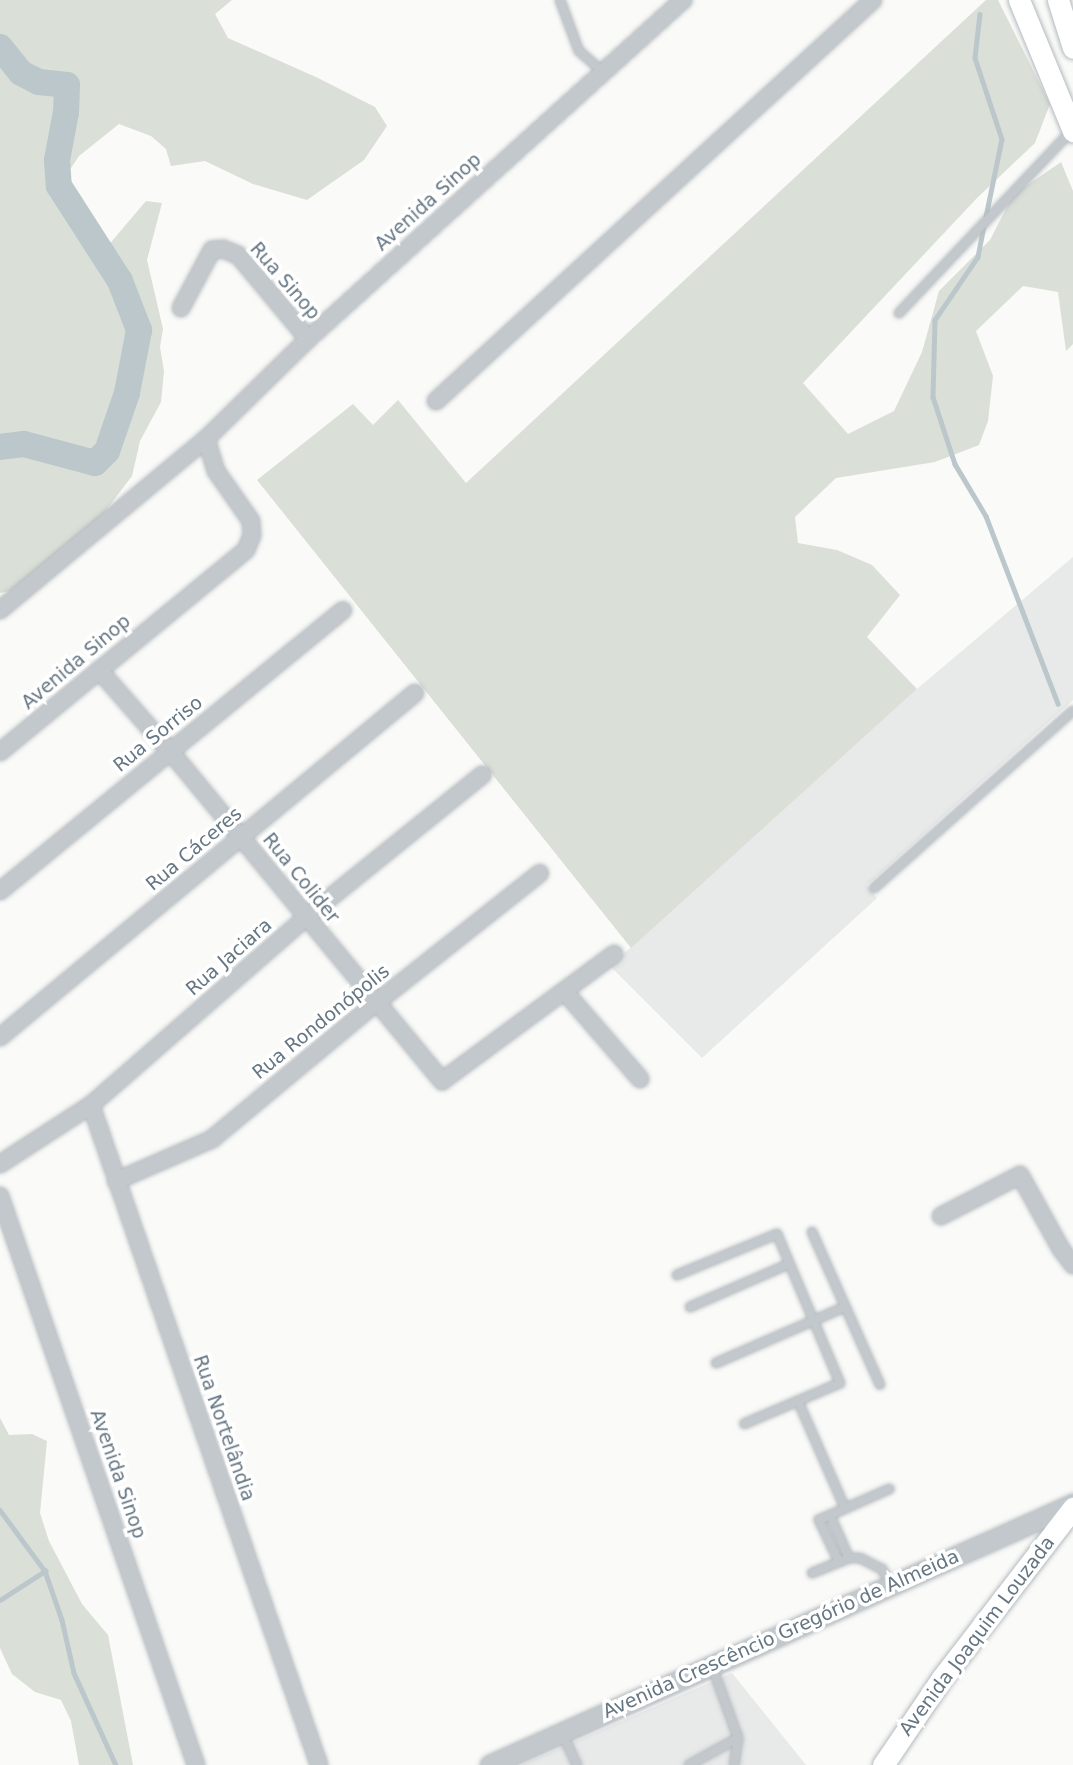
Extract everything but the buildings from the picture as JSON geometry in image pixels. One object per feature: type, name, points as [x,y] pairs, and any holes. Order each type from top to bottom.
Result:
[{"type":"main road","points":[[1019,0],[1073,130]]},
{"type":"main road","points":[[1058,0],[1073,47]]},
{"type":"main road","name":"Avenida Joaquim Louzada","points":[[883,1765],[942,1678],[1073,1506]]},
{"type":"street","name":"Avenida Sinop","points":[[0,610],[206,439],[308,339],[683,0]]},
{"type":"street","points":[[436,401],[873,0]]},
{"type":"street","name":"Rua Sinop","points":[[181,308],[212,250],[223,249],[238,254],[308,339]]},
{"type":"street","name":"Avenida Sinop","points":[[0,752],[246,550],[250,541],[251,521],[216,471],[206,439]]},
{"type":"street","name":"Rua Sorriso","points":[[0,891],[343,610]]},
{"type":"street","name":"Rua Colider","points":[[99,670],[170,751],[305,918],[442,1080],[565,992]]},
{"type":"street","name":"Rua Cáceres","points":[[0,1037],[415,693]]},
{"type":"street","name":"Rua Jaciara","points":[[0,1164],[91,1105],[305,918],[482,775]]},
{"type":"street","name":"Rua Rondonópolis","points":[[116,1181],[212,1139],[376,1003],[540,873]]},
{"type":"street","points":[[614,954],[565,992],[640,1079]]},
{"type":"street","name":"Rua Nortelândia","points":[[91,1105],[319,1765]]},
{"type":"street","points":[[941,1216],[1020,1175],[1060,1249],[1073,1265]]},
{"type":"street","name":"Avenida Sinop","points":[[0,1196],[196,1765]]},
{"type":"street","name":"Avenida Crescêncio Gregório de Almeida","points":[[490,1765],[1073,1506]]},
{"type":"lane","points":[[560,0],[579,51],[603,72]]},
{"type":"lane","points":[[899,313],[1073,130]]},
{"type":"lane","points":[[874,888],[1073,711]]},
{"type":"lane","points":[[812,1232],[880,1385]]},
{"type":"lane","points":[[677,1275],[776,1234],[840,1383],[744,1423]]},
{"type":"lane","points":[[690,1307],[789,1264]]},
{"type":"lane","points":[[716,1363],[845,1307]]},
{"type":"lane","points":[[798,1401],[845,1508]]},
{"type":"lane","points":[[839,1562],[819,1520],[889,1489]]},
{"type":"lane","points":[[830,1515],[849,1558]]},
{"type":"lane","points":[[812,1573],[849,1558],[860,1558],[881,1569],[891,1585]]},
{"type":"lane","points":[[712,1665],[738,1738],[734,1765]]},
{"type":"lane","points":[[562,1733],[577,1765]]},
{"type":"lane","points":[[689,1765],[738,1738]]},
{"type":"shaded area","points":[[0,0],[232,0],[215,14],[228,38],[375,107],[387,126],[364,160],[307,200],[253,184],[205,161],[171,166],[166,149],[151,136],[119,124],[79,156],[59,186],[101,254],[146,201],[162,203],[147,260],[163,329],[160,347],[164,371],[161,402],[140,441],[132,476],[94,526],[29,579],[10,591],[0,593]]},
{"type":"shaded area","points":[[986,0],[998,0],[1050,104],[1035,143],[977,198],[803,383],[848,434],[894,411],[922,352],[939,291],[990,240],[1013,195],[1061,162],[1073,191],[1073,344],[1066,351],[1058,292],[1023,286],[976,331],[993,376],[988,421],[979,445],[935,462],[836,478],[795,517],[798,543],[837,550],[872,565],[900,595],[867,637],[917,689],[631,948],[257,480],[353,404],[373,425],[398,400],[466,483]]},
{"type":"shaded area","points":[[1073,557],[1073,700],[867,885],[877,898],[702,1058],[610,966],[917,689]]},
{"type":"shaded area","points":[[0,1418],[9,1435],[32,1434],[47,1441],[40,1513],[49,1541],[82,1604],[108,1635],[133,1765],[79,1765],[71,1721],[61,1700],[35,1692],[12,1674],[0,1648]]},
{"type":"shaded area","points":[[732,1673],[806,1765],[521,1765]]},
{"type":"waterway","points":[[980,14],[975,58],[1002,139],[986,217]]},
{"type":"waterway","points":[[0,47],[21,73],[39,82],[67,85],[66,112],[57,160],[59,186],[120,281],[139,330],[127,393],[107,451],[95,463],[24,444],[0,447]]},
{"type":"waterway","points":[[984,226],[978,257],[935,320],[933,397],[955,464],[986,516],[1058,704]]},
{"type":"waterway","points":[[0,1510],[45,1571],[62,1620],[74,1673],[116,1765]]},
{"type":"waterway","points":[[0,1600],[45,1571]]}]
